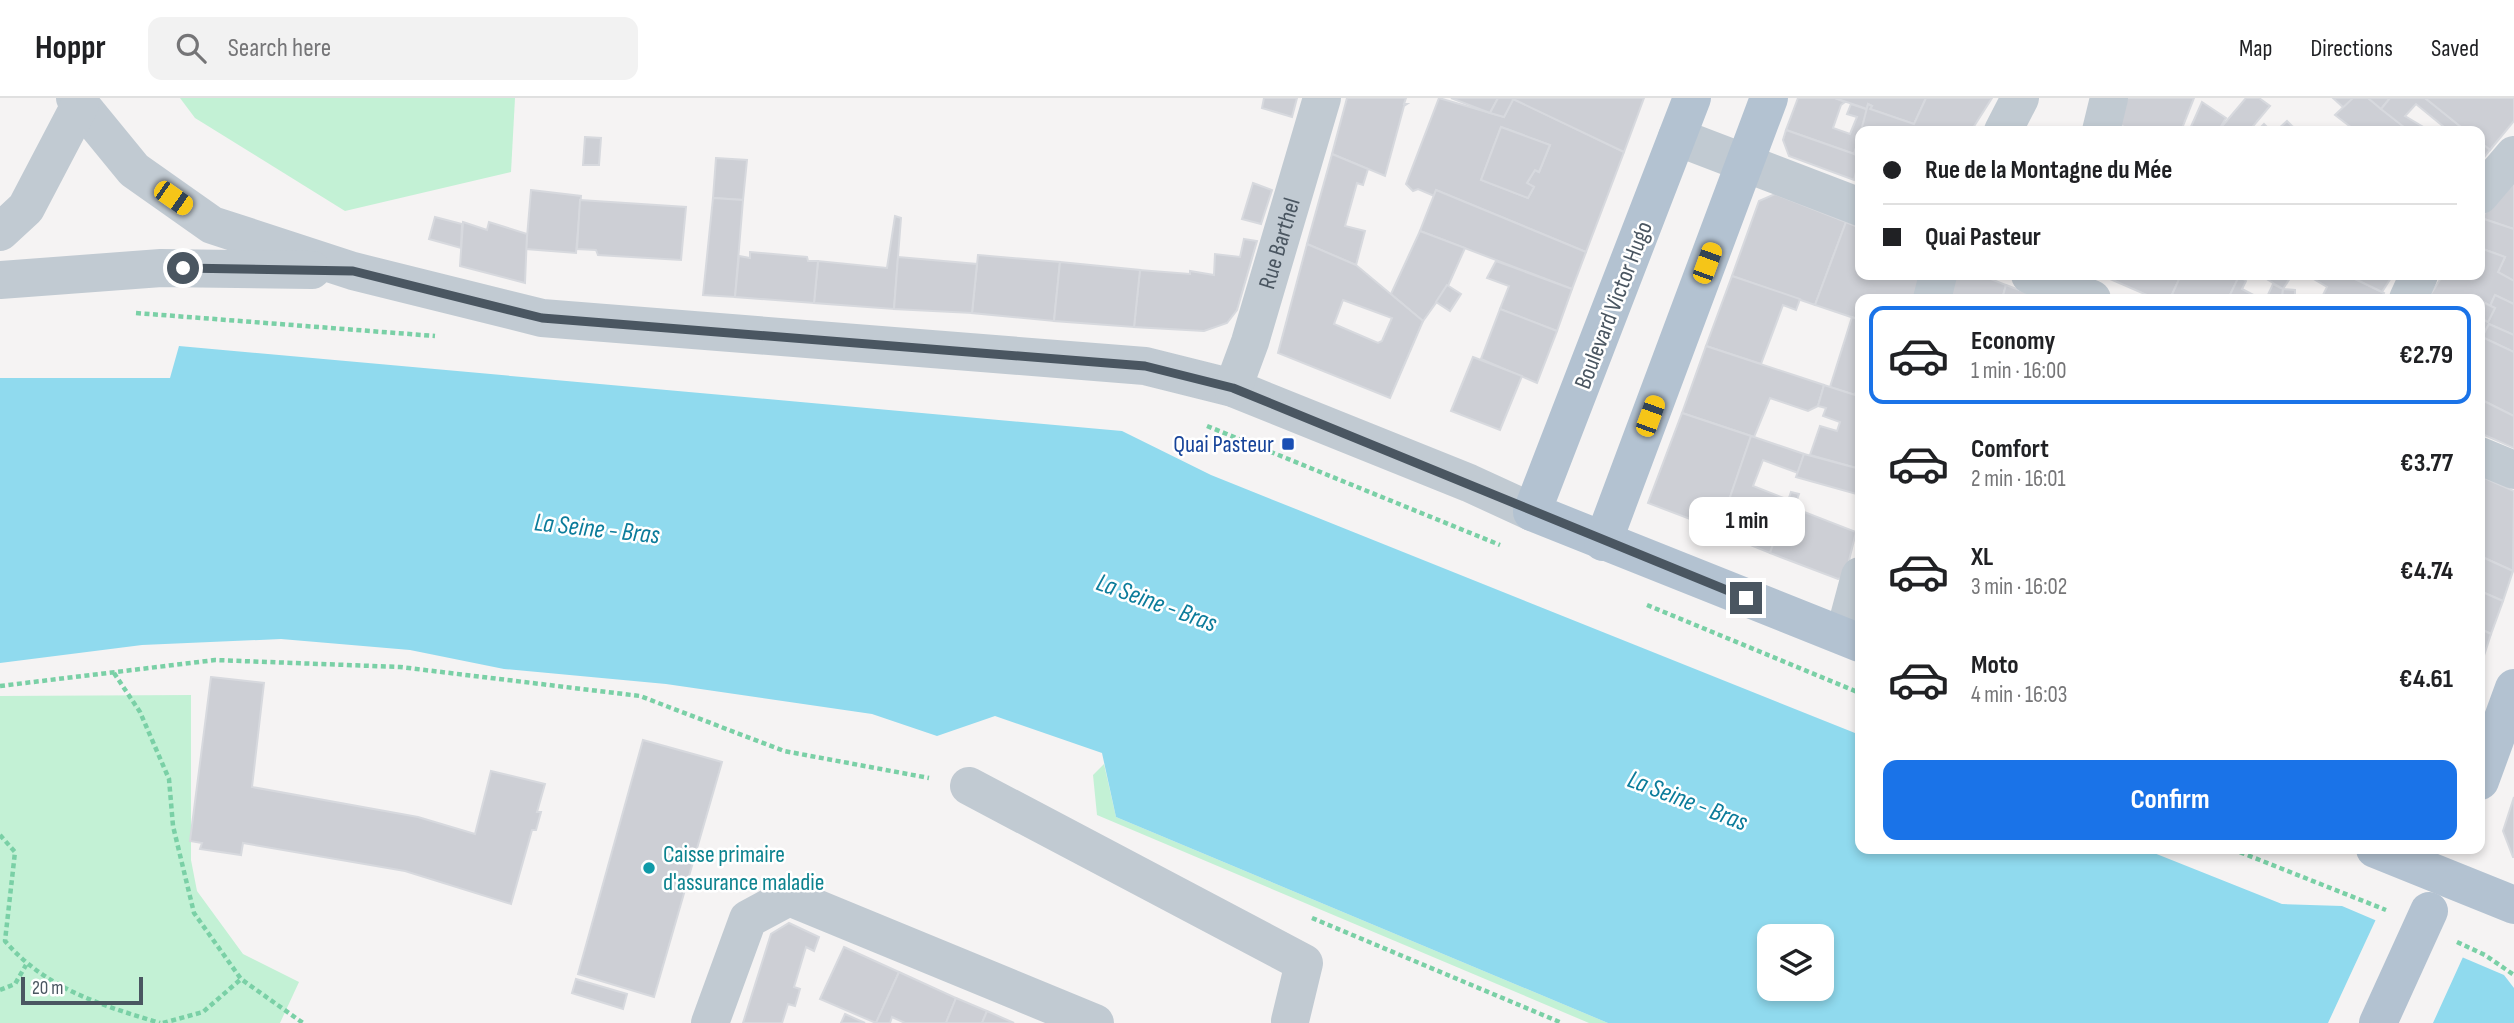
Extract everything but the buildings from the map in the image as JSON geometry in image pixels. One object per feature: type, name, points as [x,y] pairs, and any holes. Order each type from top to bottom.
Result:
[{"type":"main road","name":"Boulevard Victor Hugo","points":[[1532,512],[1692,98]]},
{"type":"main road","points":[[1603,542],[1769,98]]},
{"type":"main road","points":[[1532,512],[1852,640]]},
{"type":"main road","points":[[2485,768],[2514,688]]},
{"type":"main road","points":[[2403,854],[2449,862],[2514,905]]},
{"type":"main road","points":[[2378,1023],[2439,925],[2449,862]]},
{"type":"street","name":"Rue Barthel","points":[[1233,388],[1250,342],[1322,98]]},
{"type":"street","points":[[2006,126],[2020,98]]},
{"type":"street","points":[[2102,126],[2109,98]]},
{"type":"street","points":[[0,232],[26,208],[78,102],[134,170],[212,225],[353,271],[542,318],[1145,366],[1233,388],[1469,483],[1532,512]]},
{"type":"street","points":[[1677,137],[1855,205]]},
{"type":"street","points":[[2485,189],[2514,155]]},
{"type":"street","points":[[0,280],[161,268],[353,271]]},
{"type":"street","points":[[2485,458],[2514,470]]},
{"type":"street","points":[[1852,640],[1855,616]]},
{"type":"street","points":[[969,786],[1304,962],[1290,1021]]},
{"type":"street","points":[[710,1023],[748,919],[789,897],[1096,1023]]},
{"type":"path","points":[[132,313],[443,337]]},
{"type":"path","points":[[1201,424],[1507,548]]},
{"type":"path","points":[[1635,600],[1855,691]]},
{"type":"path","points":[[0,686],[215,660],[400,667],[640,696],[783,751],[969,786]]},
{"type":"path","points":[[114,673],[140,712],[169,779],[173,826],[194,913],[241,979],[303,1023]]},
{"type":"path","points":[[0,835],[15,852],[3,942],[26,965],[92,1002],[161,1023],[203,1012],[241,979]]},
{"type":"path","points":[[2245,854],[2391,912]]},
{"type":"path","points":[[1305,915],[1562,1023]]},
{"type":"path","points":[[2439,925],[2514,975]]},
{"type":"path","points":[[0,990],[15,985],[26,965]]},
{"type":"green space","points":[[180,98],[515,98],[511,172],[345,211],[195,118]]},
{"type":"green space","points":[[191,695],[191,860],[197,891],[243,954],[299,982],[280,1023],[0,1023],[0,696]]},
{"type":"green space","points":[[1104,764],[1116,817],[1608,1023],[1589,1023],[1097,815],[1093,775]]},
{"type":"water","name":"La Seine - Bras","points":[[179,346],[1122,431],[1211,475],[1855,733],[1855,854],[2157,854],[2282,904],[2342,906],[2504,975],[2514,988],[2514,1023],[1608,1023],[1116,817],[1102,753],[995,716],[937,736],[872,714],[666,684],[504,669],[410,650],[281,639],[142,645],[0,663],[0,378],[170,378]]},
{"type":"pier","points":[[2377,917],[2467,955],[2463,957],[2433,1023],[2328,1023]]},
{"type":"place","name":"Quai Pasteur","points":[[1288,444]]},
{"type":"place","name":"Caisse primaire d'assurance maladie","points":[[649,868]]},
{"type":"route","points":[[183,268],[353,271],[542,318],[1145,366],[1233,388],[1469,483],[1603,542],[1746,598]]}]
